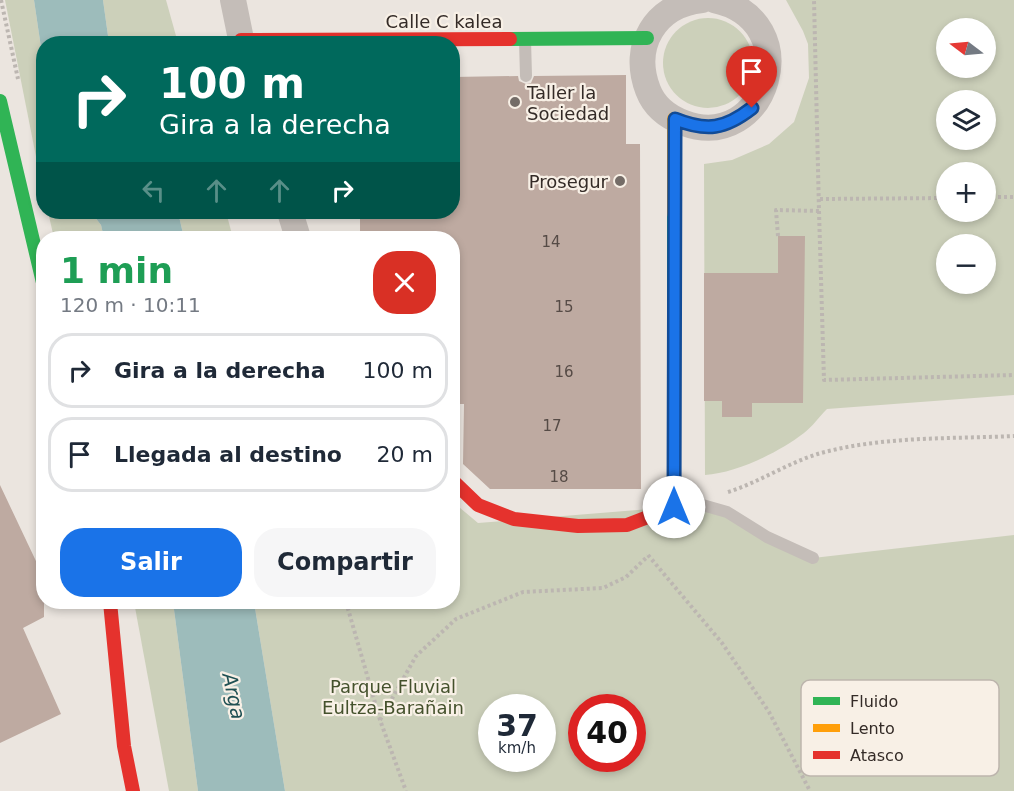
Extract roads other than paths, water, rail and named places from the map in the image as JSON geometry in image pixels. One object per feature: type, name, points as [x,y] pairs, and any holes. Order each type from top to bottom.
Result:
[{"type":"main road","name":"Calle C kalea","points":[[460,40],[647,38]]},
{"type":"main road","points":[[0,101],[36,253]]},
{"type":"main road","points":[[460,488],[478,505],[514,519],[567,525],[627,525],[674,507],[675,119]]},
{"type":"main road","points":[[111,609],[124,746],[133,791]]},
{"type":"street","points":[[233,0],[240,36]]},
{"type":"street","points":[[693,0],[665,14],[654,25],[647,38],[642,57],[643,76],[649,94],[660,108],[675,119],[694,127],[715,127],[735,121],[752,108],[764,91],[770,70],[769,50],[761,30],[747,14],[724,1]]},
{"type":"lane","points":[[525,39],[526,76]]},
{"type":"lane","points":[[674,507],[692,502],[727,512],[767,537],[813,558]]},
{"type":"water","points":[[34,0],[103,0],[108,36],[39,36]]},
{"type":"water","points":[[96,219],[180,219],[182,231],[102,231]]},
{"type":"water","name":"Arga","points":[[174,609],[255,609],[285,791],[198,791]]},
{"type":"place","name":"Taller la Sociedad","points":[[515,102]]},
{"type":"place","name":"Prosegur","points":[[620,181]]},
{"type":"park label","name":"Parque Fluvial Eultza-Barañain","points":[[393,696]]}]
